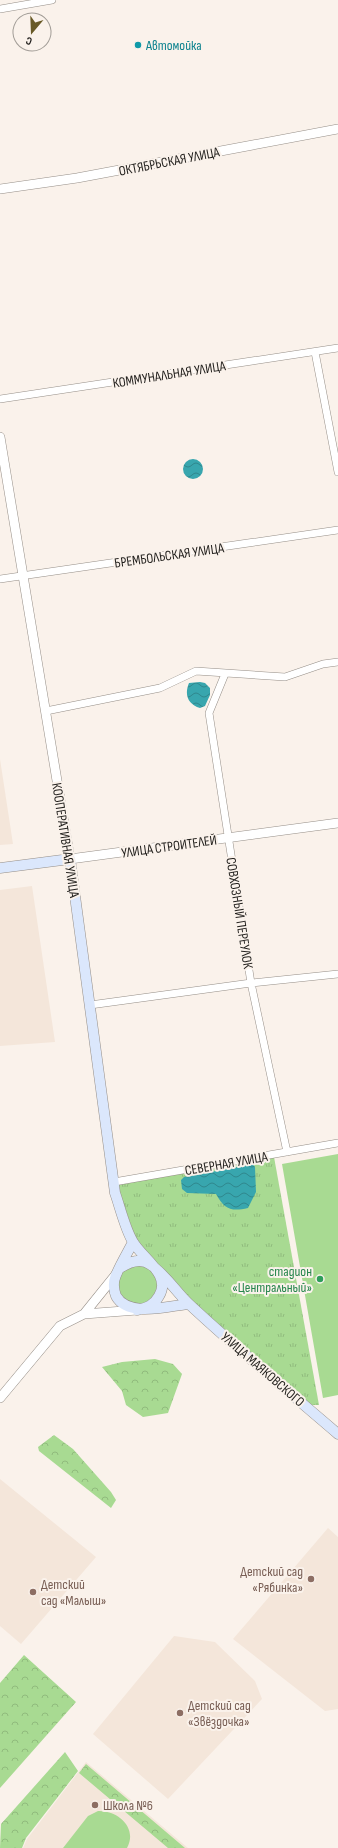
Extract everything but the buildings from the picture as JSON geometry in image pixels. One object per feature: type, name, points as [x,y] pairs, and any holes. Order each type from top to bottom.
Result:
[{"type":"main road","name":"УЛИЦА СТРОИТЕЛЕЙ","points":[[0,868],[70,859]]},
{"type":"main road","name":"КООПЕРАТИВНАЯ УЛИЦА","points":[[70,859],[115,1193],[133,1242]]},
{"type":"main road","points":[[137,1310],[147,1308],[156,1302],[161,1294],[162,1283],[159,1272],[133,1242],[114,1278],[114,1289],[121,1302],[128,1308],[137,1310],[188,1304]]},
{"type":"main road","points":[[120,1268],[128,1263],[141,1261],[150,1264],[159,1272]]},
{"type":"main road","name":"УЛИЦА МАЯКОВСКОГО","points":[[159,1272],[188,1304],[338,1434]]},
{"type":"street","points":[[0,9],[52,0]]},
{"type":"street","name":"ОКТЯБРЬСКАЯ УЛИЦА","points":[[0,189],[77,178],[338,129]]},
{"type":"street","name":"КОММУНАЛЬНАЯ УЛИЦА","points":[[0,399],[338,348]]},
{"type":"street","points":[[315,352],[338,472]]},
{"type":"street","name":"КООПЕРАТИВНАЯ УЛИЦА","points":[[0,437],[70,859]]},
{"type":"street","name":"БРЕМБОЛЬСКАЯ УЛИЦА","points":[[0,579],[338,530]]},
{"type":"street","points":[[46,710],[160,688],[196,671],[285,677],[323,664],[338,662]]},
{"type":"street","name":"СОВХОЗНЫЙ ПЕРЕУЛОК","points":[[225,674],[209,713],[251,983],[287,1152]]},
{"type":"street","name":"УЛИЦА СТРОИТЕЛЕЙ","points":[[70,859],[338,823]]},
{"type":"street","points":[[90,1005],[251,983],[338,974]]},
{"type":"street","name":"СЕВЕРНАЯ УЛИЦА","points":[[114,1182],[338,1143]]},
{"type":"street","points":[[84,1314],[120,1268]]},
{"type":"street","points":[[0,1398],[60,1326],[84,1314],[137,1310]]},
{"type":"shaded area","points":[[0,759],[13,844],[0,845]]},
{"type":"shaded area","points":[[32,886],[55,1042],[0,1046],[0,890]]},
{"type":"shaded area","name":"Детский сад «Малыш»","points":[[0,1479],[96,1557],[21,1644],[0,1626]]},
{"type":"shaded area","name":"Детский сад «Рябинка»","points":[[328,1528],[338,1537],[338,1709],[325,1711],[233,1639]]},
{"type":"shaded area","name":"Детский сад «Звёздочка»","points":[[174,1636],[215,1642],[255,1681],[262,1699],[168,1799],[93,1734]]},
{"type":"shaded area","name":"Школа №6","points":[[86,1762],[188,1848],[23,1848],[27,1839]]},
{"type":"green space","name":"стадион «Центральный»","points":[[338,1154],[338,1395],[323,1398],[282,1164]]},
{"type":"green space","points":[[274,1157],[319,1405],[310,1405],[191,1302],[136,1240],[117,1185]]},
{"type":"green space","points":[[131,1264],[150,1266],[161,1284],[146,1306],[120,1299],[116,1278]]},
{"type":"green space","points":[[155,1359],[173,1364],[182,1374],[168,1413],[143,1417],[126,1405],[122,1391],[102,1367],[122,1362]]},
{"type":"green space","points":[[54,1435],[73,1449],[111,1492],[116,1500],[111,1508],[39,1451],[38,1447]]},
{"type":"green space","points":[[24,1655],[76,1702],[0,1788],[0,1683]]},
{"type":"green space","points":[[65,1752],[78,1771],[26,1838],[22,1848],[0,1848],[1,1824]]},
{"type":"green space","points":[[86,1764],[185,1848],[168,1848],[79,1773]]},
{"type":"green space","points":[[98,1811],[105,1811],[119,1817],[128,1827],[130,1841],[127,1848],[63,1848],[88,1816]]},
{"type":"water","points":[[193,459],[200,462],[203,469],[200,476],[193,479],[186,476],[183,469],[186,462]]},
{"type":"water","points":[[189,683],[205,683],[210,688],[210,695],[205,706],[200,708],[190,701],[187,691]]},
{"type":"water","points":[[253,1164],[255,1167],[256,1192],[248,1208],[237,1210],[229,1208],[222,1203],[216,1194],[187,1193],[182,1189],[181,1180],[184,1177]]},
{"type":"place","name":"Автомойка","points":[[138,45]]},
{"type":"place","name":"стадион «Центральный»","points":[[320,1279]]},
{"type":"place","name":"Детский сад «Рябинка»","points":[[311,1579]]},
{"type":"place","name":"Детский сад «Малыш»","points":[[33,1592]]},
{"type":"place","name":"Детский сад «Звёздочка»","points":[[180,1713]]},
{"type":"place","name":"Школа №6","points":[[95,1805]]}]
